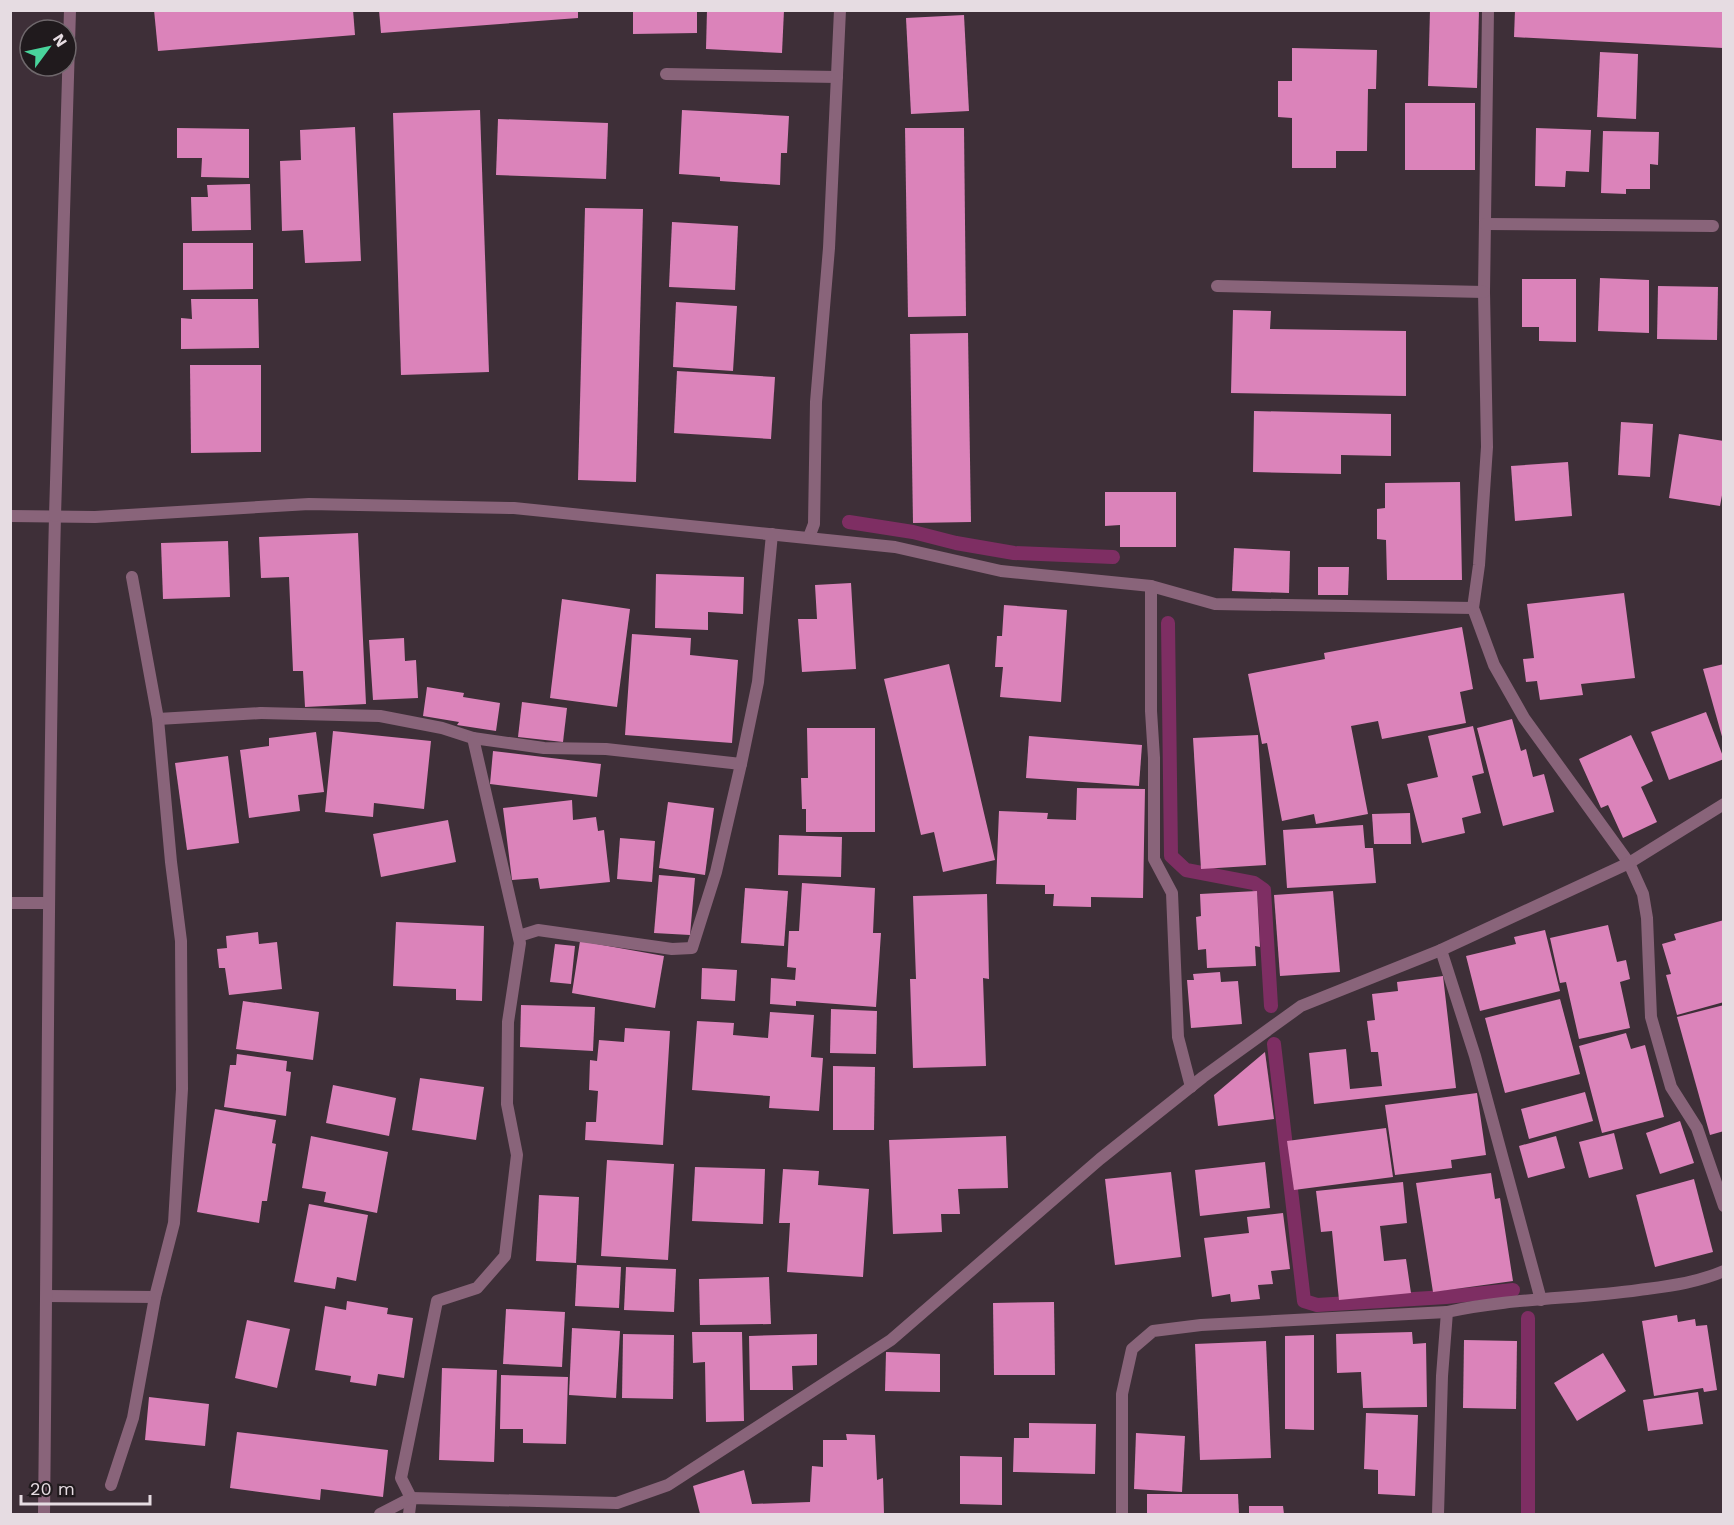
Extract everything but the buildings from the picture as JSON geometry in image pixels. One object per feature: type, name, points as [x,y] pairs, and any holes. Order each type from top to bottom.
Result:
[{"type":"street","points":[[44,1515],[50,700],[70,10]]},
{"type":"street","points":[[809,537],[814,524],[816,402],[829,248],[840,10]]},
{"type":"street","points":[[1488,10],[1484,292],[1487,447],[1479,565],[1473,608],[1494,665],[1524,718],[1629,863],[1643,894],[1647,918],[1651,1017],[1671,1087],[1697,1128],[1724,1206]]},
{"type":"street","points":[[666,74],[837,77]]},
{"type":"street","points":[[1485,224],[1713,226]]},
{"type":"street","points":[[1217,286],[1484,292]]},
{"type":"street","points":[[10,516],[95,517],[309,504],[503,508],[895,547],[1001,571],[1151,586],[1215,604],[1473,608]]},
{"type":"street","points":[[519,936],[538,930],[672,949],[692,948],[716,872],[759,682],[772,534]]},
{"type":"street","points":[[111,1485],[133,1418],[155,1297],[174,1223],[182,1089],[181,941],[171,862],[158,719],[132,577]]},
{"type":"street","points":[[1151,586],[1150,711],[1154,758],[1154,859],[1172,893],[1178,1037],[1191,1088]]},
{"type":"street","points":[[158,719],[261,713],[380,716],[442,728],[473,738],[544,748],[606,749],[741,764]]},
{"type":"street","points":[[409,1515],[411,1498],[401,1478],[436,1301],[477,1288],[505,1256],[517,1155],[507,1104],[508,1022],[520,943],[473,738]]},
{"type":"street","points":[[380,1515],[411,1498],[617,1503],[668,1485],[891,1340],[1100,1159],[1301,1006],[1441,950],[1629,863],[1724,804]]},
{"type":"street","points":[[10,903],[50,903]]},
{"type":"street","points":[[1441,950],[1475,1056],[1541,1300]]},
{"type":"street","points":[[1122,1515],[1122,1394],[1132,1348],[1153,1331],[1201,1325],[1447,1312],[1475,1306],[1680,1285],[1705,1279],[1724,1271]]},
{"type":"street","points":[[47,1296],[155,1297]]},
{"type":"street","points":[[1438,1515],[1442,1376],[1447,1312]]},
{"type":"waterway","points":[[849,522],[913,532],[956,543],[1014,553],[1113,557]]},
{"type":"waterway","points":[[1168,623],[1171,856],[1186,870],[1254,883],[1264,890],[1271,1006]]},
{"type":"waterway","points":[[1274,1044],[1304,1301],[1317,1305],[1446,1297],[1513,1290]]},
{"type":"waterway","points":[[1528,1318],[1528,1514]]}]
